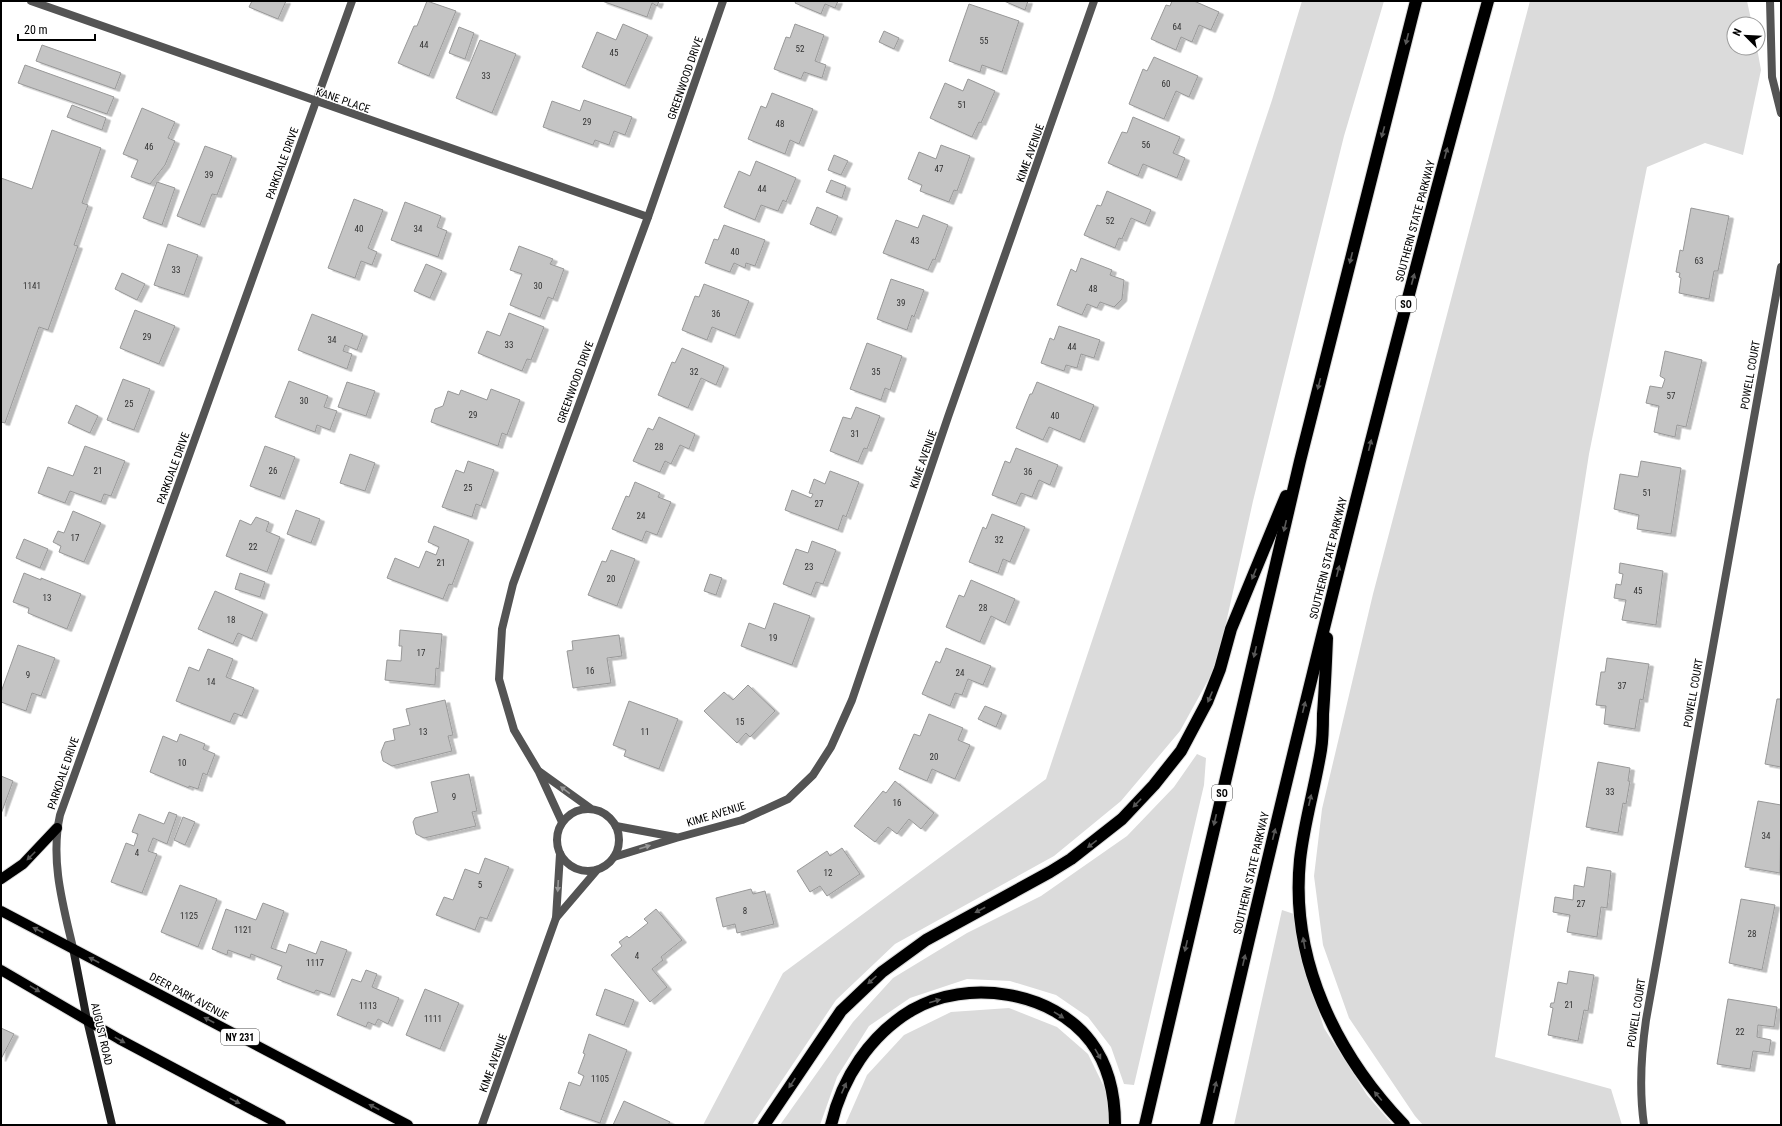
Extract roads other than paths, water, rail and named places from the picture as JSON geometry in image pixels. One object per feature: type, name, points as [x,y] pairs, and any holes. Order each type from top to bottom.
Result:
[{"type":"highway","name":"SO","points":[[1145,1125],[1300,461],[1416,1]]},
{"type":"highway","name":"SOUTHERN STATE PARKWAY","points":[[1206,1125],[1264,875],[1329,609],[1417,262],[1488,1]]},
{"type":"highway","points":[[764,1125],[841,1011],[896,959],[926,940],[1071,859],[1122,819],[1164,772],[1190,736],[1208,702],[1220,669],[1231,629],[1300,461]]},
{"type":"highway","points":[[1329,609],[1322,749],[1308,808],[1300,861],[1299,909],[1302,932],[1314,980],[1336,1034],[1352,1061],[1373,1089],[1404,1125]]},
{"type":"highway","points":[[831,1125],[848,1078],[867,1050],[882,1032],[914,1009],[929,1002],[948,997],[983,992],[1016,996],[1040,1004],[1060,1014],[1083,1032],[1092,1042],[1105,1065],[1112,1094],[1115,1125]]},
{"type":"main road","points":[[1,879],[23,864],[57,828]]},
{"type":"main road","name":"DEER PARK AVENUE","points":[[1,911],[408,1125]]},
{"type":"main road","points":[[1,970],[119,1039],[281,1125]]},
{"type":"street","name":"KANE PLACE","points":[[31,1],[648,217]]},
{"type":"street","name":"PARKDALE DRIVE","points":[[73,948],[57,868],[57,828],[69,788],[352,1]]},
{"type":"street","name":"GREENWOOD DRIVE","points":[[562,822],[539,772],[514,730],[499,679],[502,629],[513,584],[648,217],[723,1]]},
{"type":"street","name":"KIME AVENUE","points":[[614,857],[742,820],[788,799],[814,775],[831,748],[852,700],[948,417],[1094,1]]},
{"type":"street","points":[[1770,1],[1772,77],[1781,113]]},
{"type":"street","name":"POWELL COURT","points":[[1644,1125],[1640,1084],[1641,1052],[1646,1020],[1781,267]]},
{"type":"street","name":"GREENWOOD DRIVE","points":[[539,772],[590,808]]},
{"type":"street","points":[[590,808],[601,811],[610,817],[616,826],[619,836],[619,847],[614,857],[606,865],[597,870],[586,871],[575,868],[566,862],[560,854],[556,843],[557,832],[562,822],[569,814],[579,809],[590,808]]},
{"type":"street","name":"KIME AVENUE","points":[[616,826],[676,838]]},
{"type":"street","name":"KIME AVENUE","points":[[482,1125],[556,918],[560,854]]},
{"type":"street","name":"KIME AVENUE","points":[[556,918],[597,870]]},
{"type":"street","name":"AUGUST ROAD","points":[[73,948],[87,1020],[112,1125]]}]
